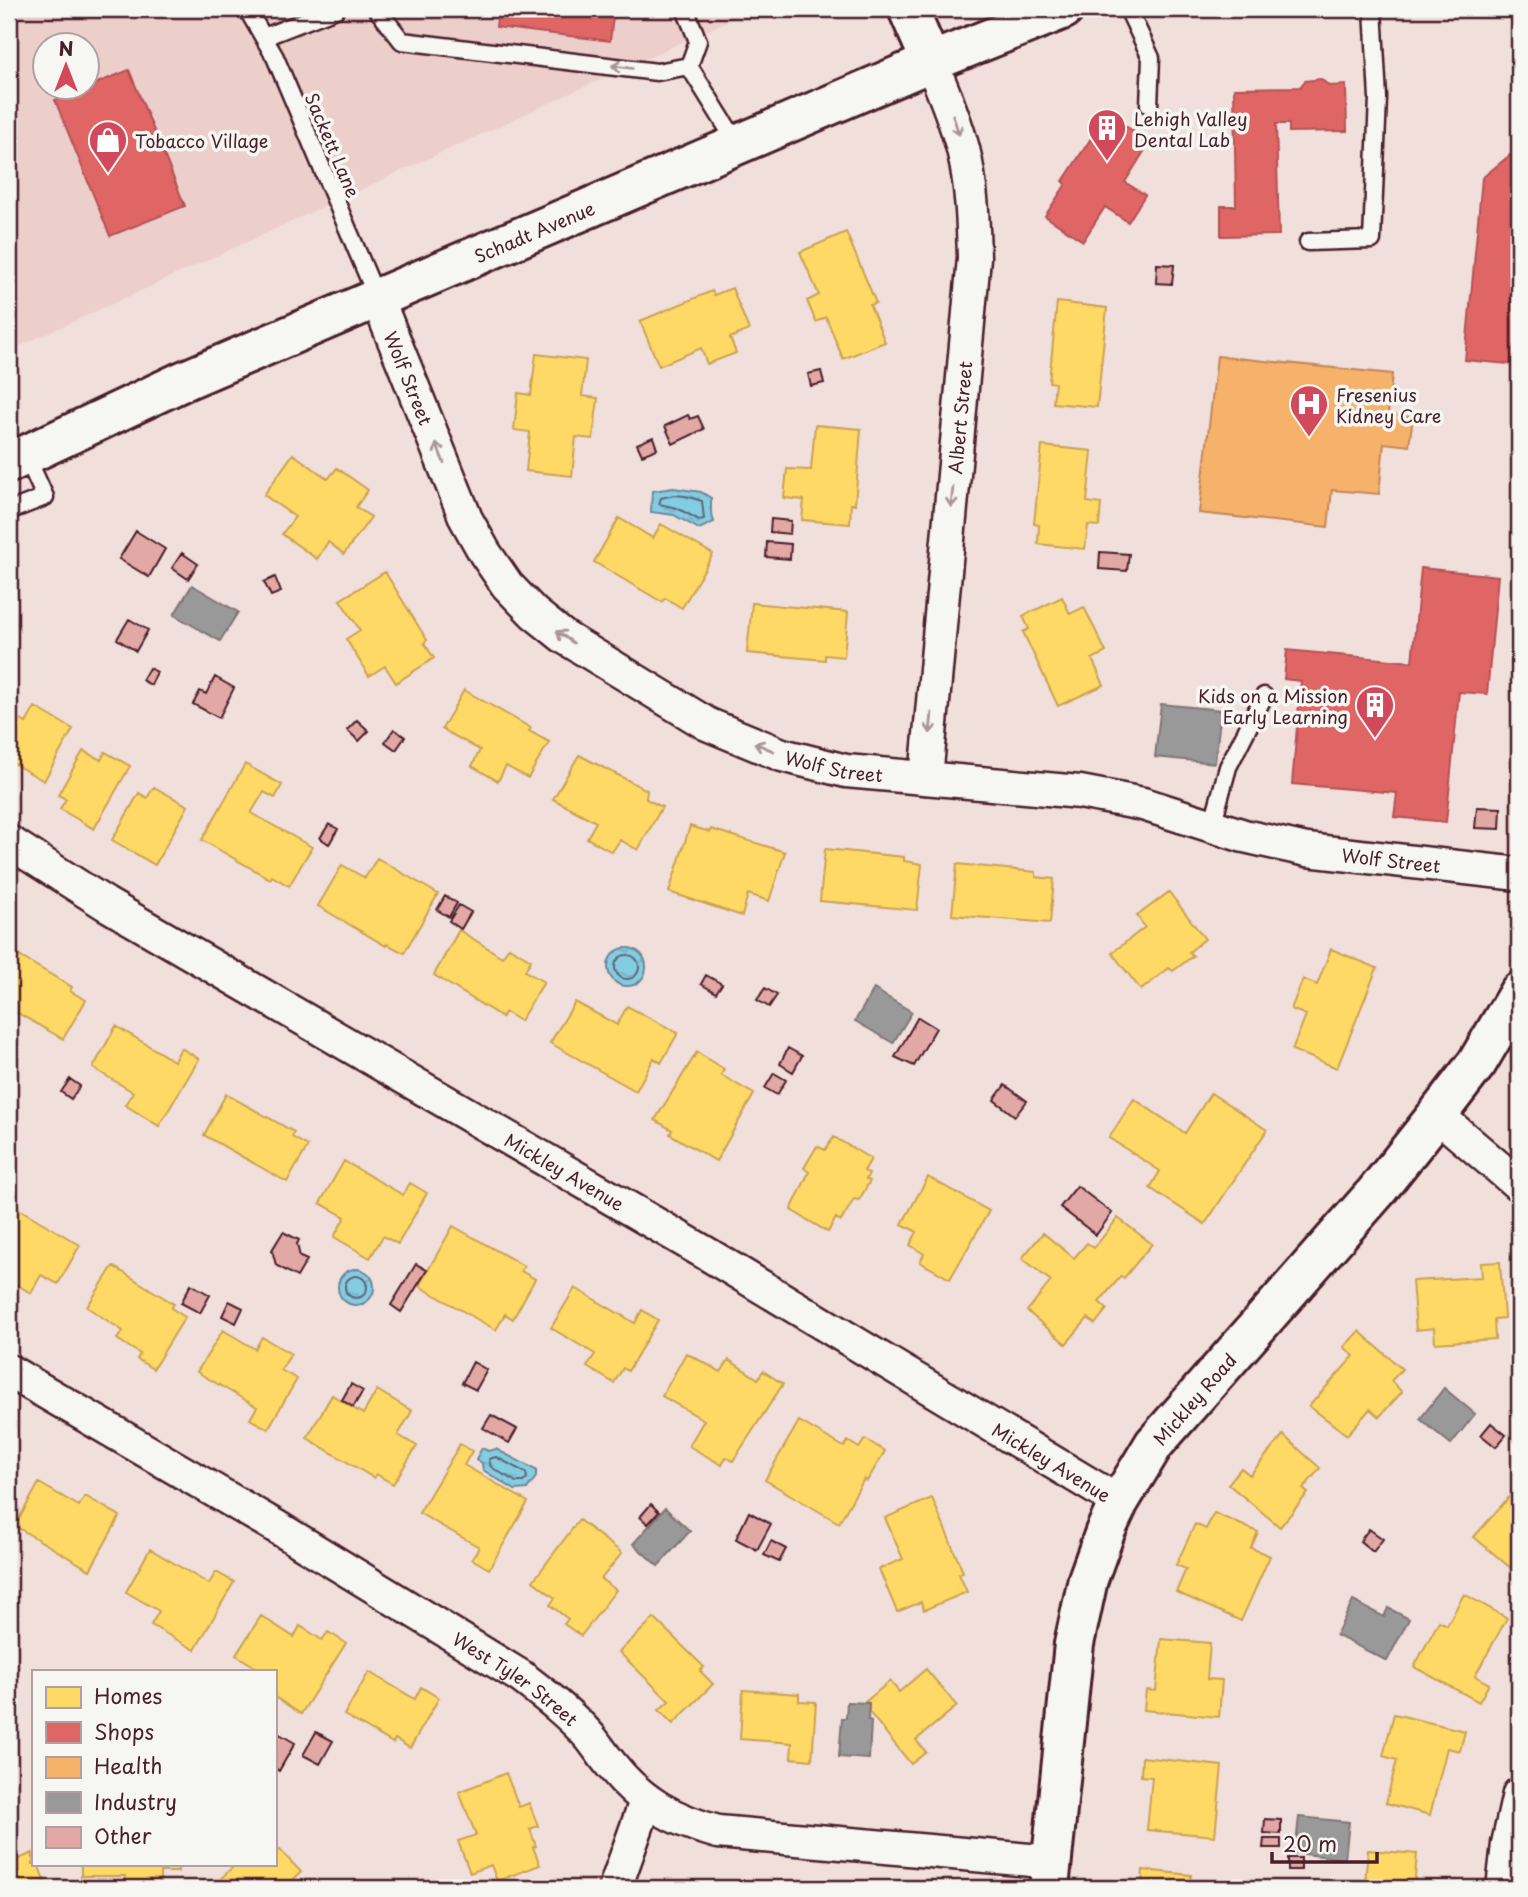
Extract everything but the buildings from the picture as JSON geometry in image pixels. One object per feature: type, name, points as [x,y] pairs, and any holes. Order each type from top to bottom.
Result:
[{"type":"main road","points":[[908,9],[931,62]]},
{"type":"main road","name":"Schadt Avenue","points":[[17,459],[183,381],[931,62],[1064,9]]},
{"type":"main road","name":"Mickley Road","points":[[1050,1875],[1074,1644],[1088,1579],[1119,1502],[1154,1444],[1376,1192],[1437,1115],[1477,1063],[1519,992]]},
{"type":"street","name":"Albert Street","points":[[926,778],[974,258],[972,204],[964,150],[931,62]]},
{"type":"street","name":"Wolf Street","points":[[377,298],[466,519],[507,585],[534,613],[564,637],[707,724],[782,755],[846,771],[1080,792],[1143,804],[1212,826],[1307,850],[1519,874]]},
{"type":"street","name":"Mickley Avenue","points":[[9,842],[106,904],[709,1255],[1119,1502]]},
{"type":"street","points":[[1437,1115],[1519,1185]]},
{"type":"street","name":"West Tyler Street","points":[[9,1371],[275,1525],[520,1676],[557,1704],[646,1801],[685,1823],[718,1832],[1050,1875]]},
{"type":"street","points":[[1503,1888],[1507,1844],[1519,1794]]},
{"type":"street","points":[[615,1888],[646,1801]]},
{"type":"lane","name":"Sackett Lane","points":[[247,9],[275,57],[377,298]]},
{"type":"lane","points":[[264,37],[336,9]]},
{"type":"lane","points":[[377,9],[402,41],[657,72],[689,66]]},
{"type":"lane","points":[[685,9],[698,41],[689,66]]},
{"type":"lane","points":[[1128,9],[1151,58],[1149,105]]},
{"type":"lane","points":[[1308,242],[1372,240],[1378,98],[1373,9]]},
{"type":"lane","points":[[689,66],[738,145]]},
{"type":"lane","points":[[9,511],[46,496],[17,459]]},
{"type":"lane","points":[[1212,826],[1228,767],[1264,696]]},
{"type":"shaded area","points":[[9,9],[754,9],[9,351]]},
{"type":"water","points":[[673,488],[701,492],[711,498],[714,522],[699,529],[674,515],[651,512],[652,491]]},
{"type":"water","points":[[627,948],[640,954],[646,967],[640,980],[627,986],[614,980],[608,967],[614,954]]},
{"type":"water","points":[[356,1269],[369,1274],[374,1287],[369,1300],[356,1305],[343,1300],[338,1287],[343,1274]]},
{"type":"water","points":[[482,1448],[488,1451],[496,1449],[536,1470],[536,1477],[527,1489],[515,1490],[483,1470],[482,1463],[476,1459]]},
{"type":"place","name":"Lehigh Valley Dental Lab","points":[[1107,162]]},
{"type":"place","name":"Tobacco Village","points":[[108,174]]},
{"type":"place","name":"Fresenius Kidney Care","points":[[1309,438]]},
{"type":"place","name":"Kids on a Mission Early Learning","points":[[1375,739]]}]
